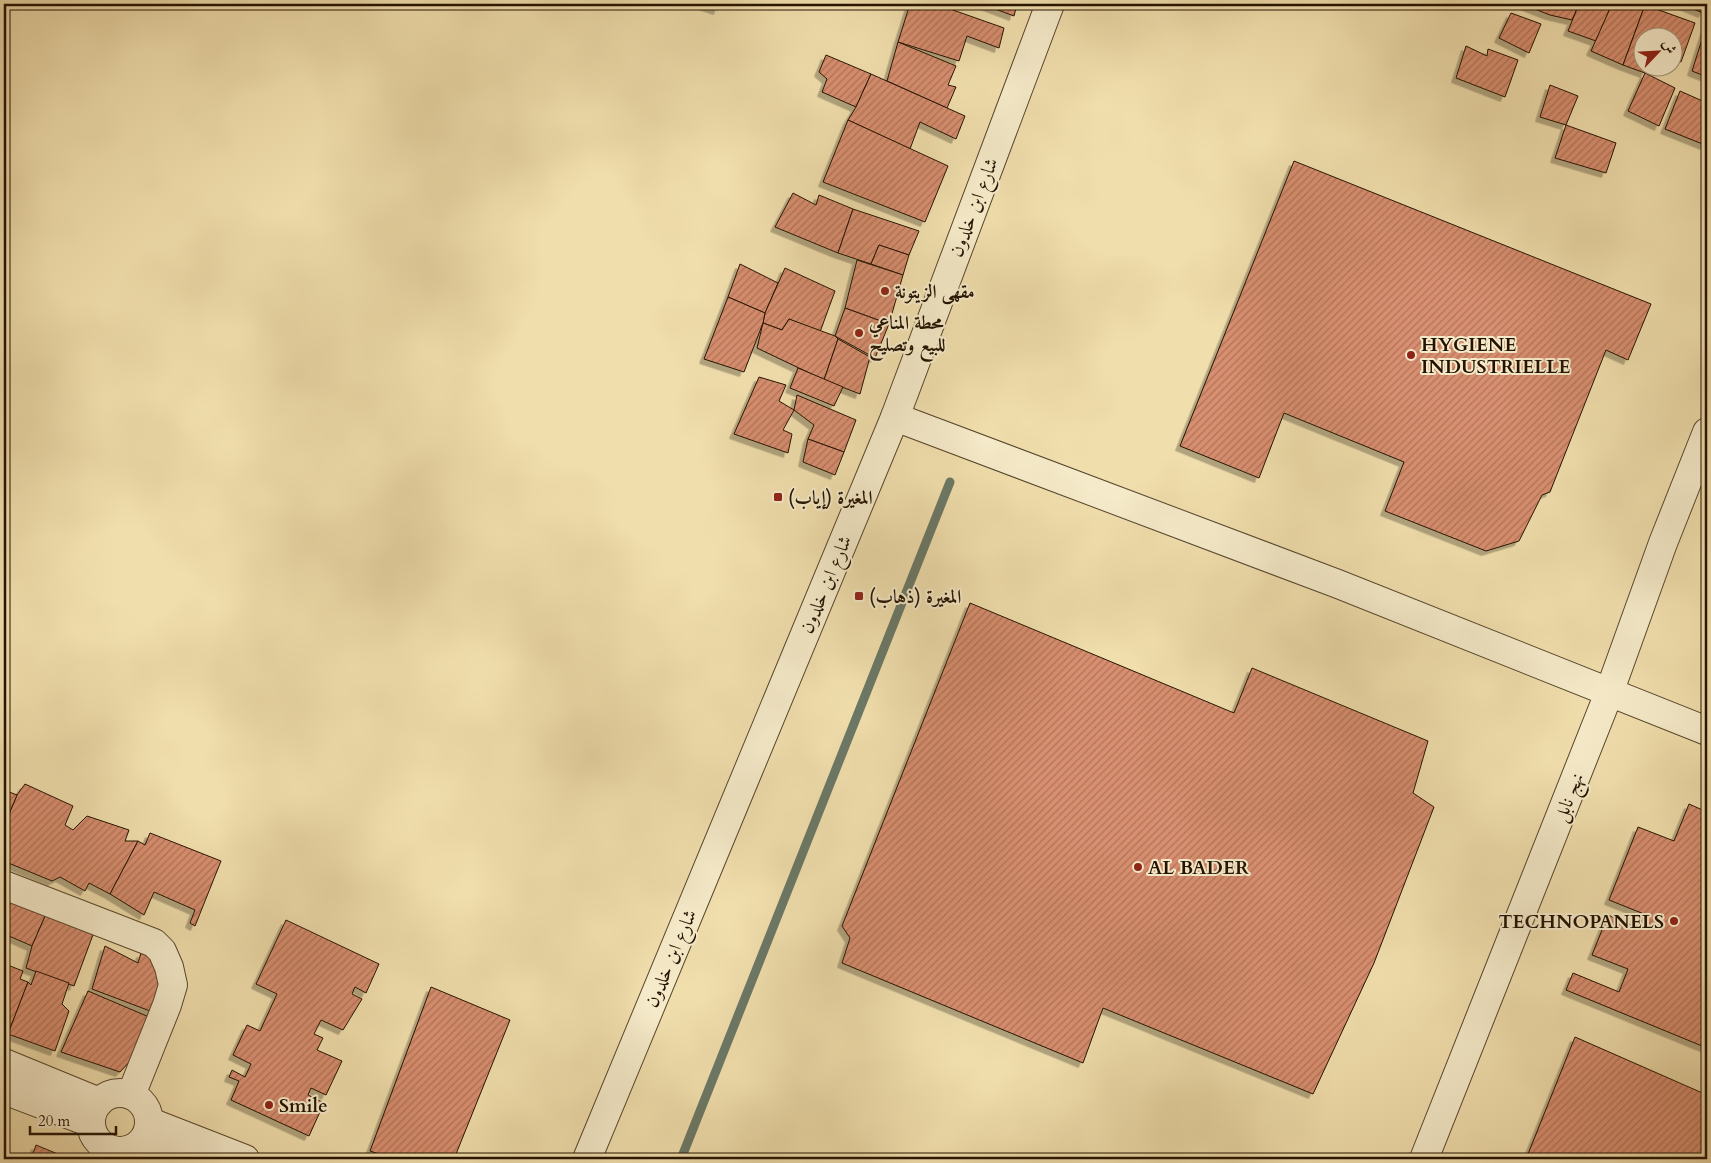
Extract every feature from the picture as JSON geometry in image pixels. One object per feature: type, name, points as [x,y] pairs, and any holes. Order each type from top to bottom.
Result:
[{"type":"street","name":"شارع ابن خلدون","points":[[587,1159],[895,417],[1050,4]]},
{"type":"street","points":[[895,417],[1338,584],[1707,731]]},
{"type":"street","name":"نهج نابل","points":[[1424,1159],[1608,693],[1707,432]]},
{"type":"street","points":[[4,885],[154,943],[162,951],[169,967],[173,984],[167,1005],[131,1095]]},
{"type":"street","points":[[4,1063],[95,1112]]},
{"type":"street","points":[[4,1090],[95,1112]]},
{"type":"street","points":[[120,1093],[131,1095],[140,1101],[147,1111],[145,1132],[132,1149],[107,1154],[93,1134],[95,1112],[109,1095],[120,1093]]},
{"type":"street","points":[[145,1132],[180,1159]]},
{"type":"street","points":[[145,1132],[245,1159]]},
{"type":"building","points":[[700,4],[720,4],[718,10]]},
{"type":"building","points":[[910,4],[936,4],[1004,28],[999,48],[967,36],[959,61],[898,42]]},
{"type":"building","points":[[982,4],[1017,4],[1014,16]]},
{"type":"building","points":[[1522,4],[1579,4],[1572,20],[1550,15]]},
{"type":"building","points":[[1579,4],[1612,4],[1596,41],[1568,31]]},
{"type":"building","points":[[1612,4],[1645,5],[1637,28],[1634,28],[1634,35],[1623,65],[1591,51]]},
{"type":"building","points":[[1681,4],[1707,4],[1703,13]]},
{"type":"building","points":[[1645,5],[1695,23],[1684,54],[1684,28],[1637,28]]},
{"type":"building","points":[[1511,13],[1541,24],[1529,53],[1499,38]]},
{"type":"building","points":[[1707,27],[1707,77],[1692,71]]},
{"type":"building","points":[[1634,35],[1634,69],[1623,65]]},
{"type":"building","points":[[898,42],[956,66],[948,85],[956,87],[947,108],[887,81]]},
{"type":"building","points":[[1466,46],[1487,56],[1488,49],[1518,60],[1505,97],[1456,78]]},
{"type":"building","points":[[826,55],[871,74],[856,107],[822,92],[827,79],[819,72]]},
{"type":"building","points":[[871,74],[965,116],[956,139],[920,122],[910,149],[848,120]]},
{"type":"building","points":[[1643,78],[1655,78],[1675,88],[1659,126],[1628,111]]},
{"type":"building","points":[[1550,85],[1578,96],[1566,125],[1540,117]]},
{"type":"building","points":[[1680,91],[1707,103],[1707,140],[1705,145],[1665,129]]},
{"type":"building","points":[[848,120],[948,166],[925,222],[823,182]]},
{"type":"building","points":[[1566,125],[1616,143],[1606,173],[1555,158]]},
{"type":"building","name":"HYGIENE INDUSTRIELLE","points":[[1294,161],[1651,304],[1628,360],[1606,350],[1550,492],[1542,495],[1519,541],[1486,551],[1385,511],[1404,462],[1284,413],[1259,478],[1180,446]]},
{"type":"building","points":[[793,193],[816,205],[819,195],[853,209],[838,253],[775,227]]},
{"type":"building","points":[[853,209],[919,231],[909,255],[879,245],[871,264],[838,253]]},
{"type":"building","points":[[879,245],[909,255],[903,275],[871,264]]},
{"type":"building","points":[[857,260],[903,275],[889,324],[845,308]]},
{"type":"building","points":[[740,264],[778,283],[765,313],[728,297]]},
{"type":"building","points":[[785,268],[835,291],[820,332],[789,319],[782,330],[763,323],[765,313]]},
{"type":"building","points":[[728,297],[765,313],[744,372],[704,359]]},
{"type":"building","points":[[845,308],[889,324],[875,358],[835,336]]},
{"type":"building","points":[[789,319],[835,336],[838,339],[824,380],[757,348],[763,323],[782,330]]},
{"type":"building","points":[[838,339],[870,357],[860,394],[824,380]]},
{"type":"building","points":[[798,368],[843,387],[834,406],[790,388]]},
{"type":"building","points":[[759,377],[786,385],[779,401],[794,410],[783,430],[792,434],[788,453],[734,434]]},
{"type":"building","points":[[797,395],[856,420],[844,452],[808,439],[814,425],[794,410]]},
{"type":"building","points":[[808,439],[844,452],[835,475],[803,462]]},
{"type":"building","name":"AL BADER","points":[[970,603],[1234,713],[1252,668],[1428,741],[1413,793],[1434,807],[1374,963],[1313,1094],[1103,1008],[1083,1063],[842,963],[850,938],[842,926]]},
{"type":"building","points":[[25,784],[73,806],[65,825],[73,830],[87,816],[129,830],[125,841],[138,841],[110,894],[89,883],[85,891],[60,877],[52,881],[6,862],[4,865],[4,826],[17,795]]},
{"type":"building","points":[[4,790],[17,795],[4,826]]},
{"type":"building","name":"TECHNOPANELS","points":[[1689,804],[1707,812],[1707,1048],[1566,990],[1573,973],[1619,992],[1628,969],[1592,955],[1608,915],[1638,928],[1644,914],[1609,900],[1638,827],[1674,841]]},
{"type":"building","points":[[150,833],[221,861],[195,926],[190,923],[195,910],[154,892],[144,915],[110,894],[138,841],[145,845]]},
{"type":"building","points":[[4,895],[46,914],[32,946],[9,936],[4,946]]},
{"type":"building","points":[[46,914],[94,932],[74,986],[26,968],[32,946]]},
{"type":"building","points":[[286,920],[379,964],[366,993],[355,987],[352,994],[362,999],[343,1030],[321,1020],[314,1034],[323,1038],[317,1050],[342,1061],[326,1095],[311,1088],[308,1095],[324,1103],[309,1136],[231,1100],[239,1081],[229,1077],[232,1070],[245,1077],[251,1064],[233,1055],[247,1025],[260,1031],[277,994],[256,984]]},
{"type":"building","points":[[105,946],[138,963],[141,953],[162,961],[158,1014],[92,989]]},
{"type":"building","points":[[5,964],[23,971],[20,979],[28,982],[8,1034],[4,1032]]},
{"type":"building","points":[[36,971],[69,983],[62,1004],[69,1011],[55,1051],[8,1034],[28,982],[31,985]]},
{"type":"building","points":[[431,987],[510,1020],[454,1159],[394,1159],[370,1151]]},
{"type":"building","points":[[88,991],[149,1017],[131,1060],[120,1072],[61,1052]]},
{"type":"building","points":[[1575,1037],[1707,1095],[1707,1159],[1526,1159]]},
{"type":"building","points":[[36,1145],[70,1159],[31,1159]]},
{"type":"waterway","points":[[681,1159],[950,482]]},
{"type":"place","name":"مقهى الزيتونة","points":[[885,291]]},
{"type":"place","name":"محطة المناعي للبيع وتصليح","points":[[859,333]]},
{"type":"place","name":"HYGIENE INDUSTRIELLE","points":[[1411,355]]},
{"type":"place","name":"المغيرة (إياب)","points":[[778,497]]},
{"type":"place","name":"المغيرة (ذهاب)","points":[[859,596]]},
{"type":"place","name":"AL BADER","points":[[1138,867]]},
{"type":"place","name":"TECHNOPANELS","points":[[1674,921]]},
{"type":"place","name":"Smile","points":[[269,1105]]}]
